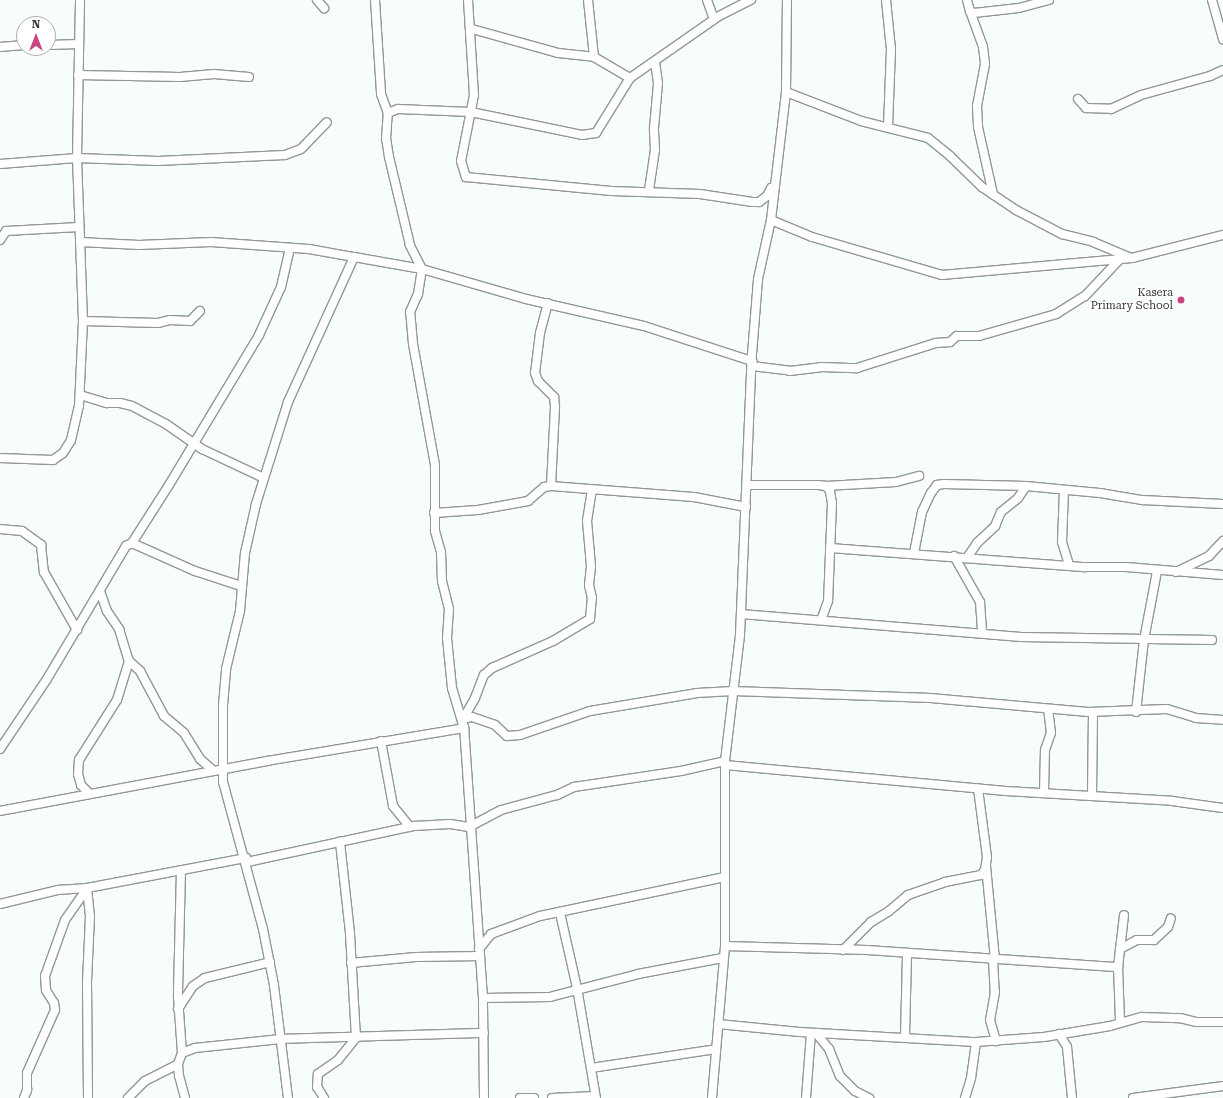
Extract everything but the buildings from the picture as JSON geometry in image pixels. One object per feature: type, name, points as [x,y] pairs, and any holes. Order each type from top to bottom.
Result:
[{"type":"street","points":[[0,458],[53,460],[63,453],[71,440],[80,395],[82,321],[77,158],[80,0]]},
{"type":"street","points":[[317,0],[324,8]]},
{"type":"street","points":[[375,0],[381,94],[388,113],[386,139],[410,245],[422,269],[418,294],[410,312],[413,344],[435,465],[434,513],[449,609],[447,638],[452,688],[463,724],[484,1033],[484,1098]]},
{"type":"street","points":[[468,0],[472,29],[474,95],[461,161],[466,177],[611,191],[649,190],[759,202],[767,196],[774,183]]},
{"type":"street","points":[[588,0],[594,57]]},
{"type":"street","points":[[707,0],[714,19]]},
{"type":"street","points":[[388,113],[398,109],[471,112],[582,135],[596,133],[630,78],[655,62],[714,19],[751,0]]},
{"type":"street","points":[[712,1098],[725,946],[725,763],[741,614],[752,364],[758,279],[770,220],[786,92],[787,0]]},
{"type":"street","points":[[886,0],[891,49],[888,127]]},
{"type":"street","points":[[967,0],[983,47],[986,64],[977,106],[978,127],[993,194]]},
{"type":"street","points":[[970,11],[974,13],[1019,8],[1049,0]]},
{"type":"street","points":[[1212,0],[1223,40]]},
{"type":"street","points":[[472,29],[558,53],[594,57],[630,78]]},
{"type":"street","points":[[56,45],[79,44]]},
{"type":"street","points":[[0,47],[16,46]]},
{"type":"street","points":[[649,190],[655,150],[654,128],[658,83],[655,62]]},
{"type":"street","points":[[1078,99],[1086,108],[1111,109],[1141,95],[1210,76],[1223,70]]},
{"type":"street","points":[[78,75],[180,77],[214,74],[248,78]]},
{"type":"street","points":[[786,92],[833,112],[920,135],[935,142],[972,178],[993,194],[1033,219],[1062,234],[1093,242],[1132,258]]},
{"type":"street","points":[[0,164],[77,158],[158,161],[285,155],[301,149],[327,122]]},
{"type":"street","points":[[770,220],[812,237],[942,275],[1132,258],[1223,235]]},
{"type":"street","points":[[0,240],[6,231],[79,227]]},
{"type":"street","points":[[80,242],[139,245],[211,242],[290,248],[422,269],[548,303],[644,326],[752,364],[790,371],[821,367],[857,368],[931,345],[950,342],[957,336],[979,336],[1056,314],[1084,296],[1120,259]]},
{"type":"street","points":[[0,749],[77,630],[126,546],[132,543],[259,335],[281,287],[290,248]]},
{"type":"street","points":[[288,1098],[270,962],[246,860],[223,782],[222,719],[226,669],[240,611],[245,553],[264,478],[288,402],[354,257]]},
{"type":"street","points":[[548,303],[540,333],[535,373],[538,381],[554,397],[555,407],[551,486]]},
{"type":"street","points":[[82,321],[158,323],[170,320],[190,321],[200,311]]},
{"type":"street","points":[[80,395],[107,403],[120,403],[132,406],[194,442],[202,449],[264,478]]},
{"type":"street","points":[[747,485],[826,486],[896,482],[919,476]]},
{"type":"street","points":[[914,553],[922,512],[937,485],[1026,486],[1142,500],[1223,504]]},
{"type":"street","points":[[434,513],[478,510],[528,501],[544,487],[551,486],[694,497],[746,507]]},
{"type":"street","points":[[821,620],[828,601],[832,503],[830,490],[826,486]]},
{"type":"street","points":[[967,558],[995,526],[1001,512],[1018,498],[1026,486]]},
{"type":"street","points":[[463,724],[476,698],[484,675],[492,668],[553,641],[590,619],[592,598],[589,585],[591,566],[587,521],[592,490]]},
{"type":"street","points":[[1064,490],[1062,542],[1069,565]]},
{"type":"street","points":[[0,529],[22,531],[41,545],[44,572],[77,630]]},
{"type":"street","points":[[1176,572],[1209,556],[1223,541]]},
{"type":"street","points":[[132,543],[195,572],[242,586]]},
{"type":"street","points":[[830,548],[1069,565],[1126,566],[1157,571],[1223,575]]},
{"type":"street","points":[[954,556],[980,602],[982,633]]},
{"type":"street","points":[[1136,712],[1144,640],[1157,571]]},
{"type":"street","points":[[100,591],[107,611],[119,629],[129,661],[140,671],[164,716],[184,732],[200,759],[214,771]]},
{"type":"street","points":[[741,614],[772,618],[821,620],[1021,637],[1212,640]]},
{"type":"street","points":[[88,793],[81,785],[78,774],[79,760],[117,700],[129,661]]},
{"type":"street","points":[[0,811],[88,793],[381,741],[463,724],[472,717],[499,727],[507,736],[520,735],[590,711],[697,694],[733,690],[931,698],[1006,703],[1048,709],[1093,712],[1136,712],[1167,709],[1196,718],[1223,720]]},
{"type":"street","points":[[1044,793],[1045,750],[1051,733],[1048,709]]},
{"type":"street","points":[[1092,795],[1093,712]]},
{"type":"street","points":[[381,741],[393,806],[410,827]]},
{"type":"street","points":[[0,904],[58,890],[87,888],[181,870],[246,860],[410,827],[450,824],[469,827],[501,810],[557,795],[574,787],[725,763],[978,789],[1092,795],[1223,808]]},
{"type":"street","points":[[978,789],[994,959],[995,992],[990,1020],[996,1041]]},
{"type":"street","points":[[324,1098],[317,1087],[318,1074],[338,1060],[356,1038],[352,963],[340,842]]},
{"type":"street","points":[[844,950],[871,922],[889,911],[908,895],[945,882],[981,875],[986,866]]},
{"type":"street","points":[[181,870],[178,1009],[182,1053],[178,1064],[179,1076],[185,1098]]},
{"type":"street","points":[[479,953],[491,934],[508,926],[636,894],[725,877]]},
{"type":"street","points":[[24,1098],[27,1090],[28,1073],[55,1010],[54,1003],[46,990],[45,976],[65,920],[87,888]]},
{"type":"street","points":[[87,888],[90,916],[87,982],[88,1098]]},
{"type":"street","points":[[552,1098],[595,1097],[591,1068],[586,1052],[577,988],[560,913]]},
{"type":"street","points":[[1120,1021],[1118,967],[1124,915]]},
{"type":"street","points":[[1120,949],[1137,940],[1154,940],[1168,927],[1171,918]]},
{"type":"street","points":[[725,946],[844,950],[1118,967]]},
{"type":"street","points":[[352,963],[479,953]]},
{"type":"street","points":[[905,1037],[907,954]]},
{"type":"street","points":[[482,998],[550,996],[577,988],[723,958]]},
{"type":"street","points":[[178,1009],[192,986],[205,978],[270,962]]},
{"type":"street","points":[[718,1024],[814,1033],[976,1042],[1059,1034],[1110,1026],[1120,1021],[1142,1017],[1180,1018],[1196,1022],[1223,1022]]},
{"type":"street","points":[[182,1053],[195,1048],[281,1040],[484,1033]]},
{"type":"street","points":[[806,1098],[814,1033]]},
{"type":"street","points":[[814,1033],[829,1049],[840,1076],[855,1091],[869,1098]]},
{"type":"street","points":[[1059,1034],[1067,1047],[1072,1098]]},
{"type":"street","points":[[965,1098],[971,1078],[976,1042]]},
{"type":"street","points":[[591,1068],[716,1049]]},
{"type":"street","points":[[128,1098],[145,1081],[178,1064]]},
{"type":"street","points":[[1133,1098],[1223,1086]]},
{"type":"street","points":[[520,1098],[534,1098]]},
{"type":"place","name":"Kasera Primary School","points":[[1181,300]]}]
